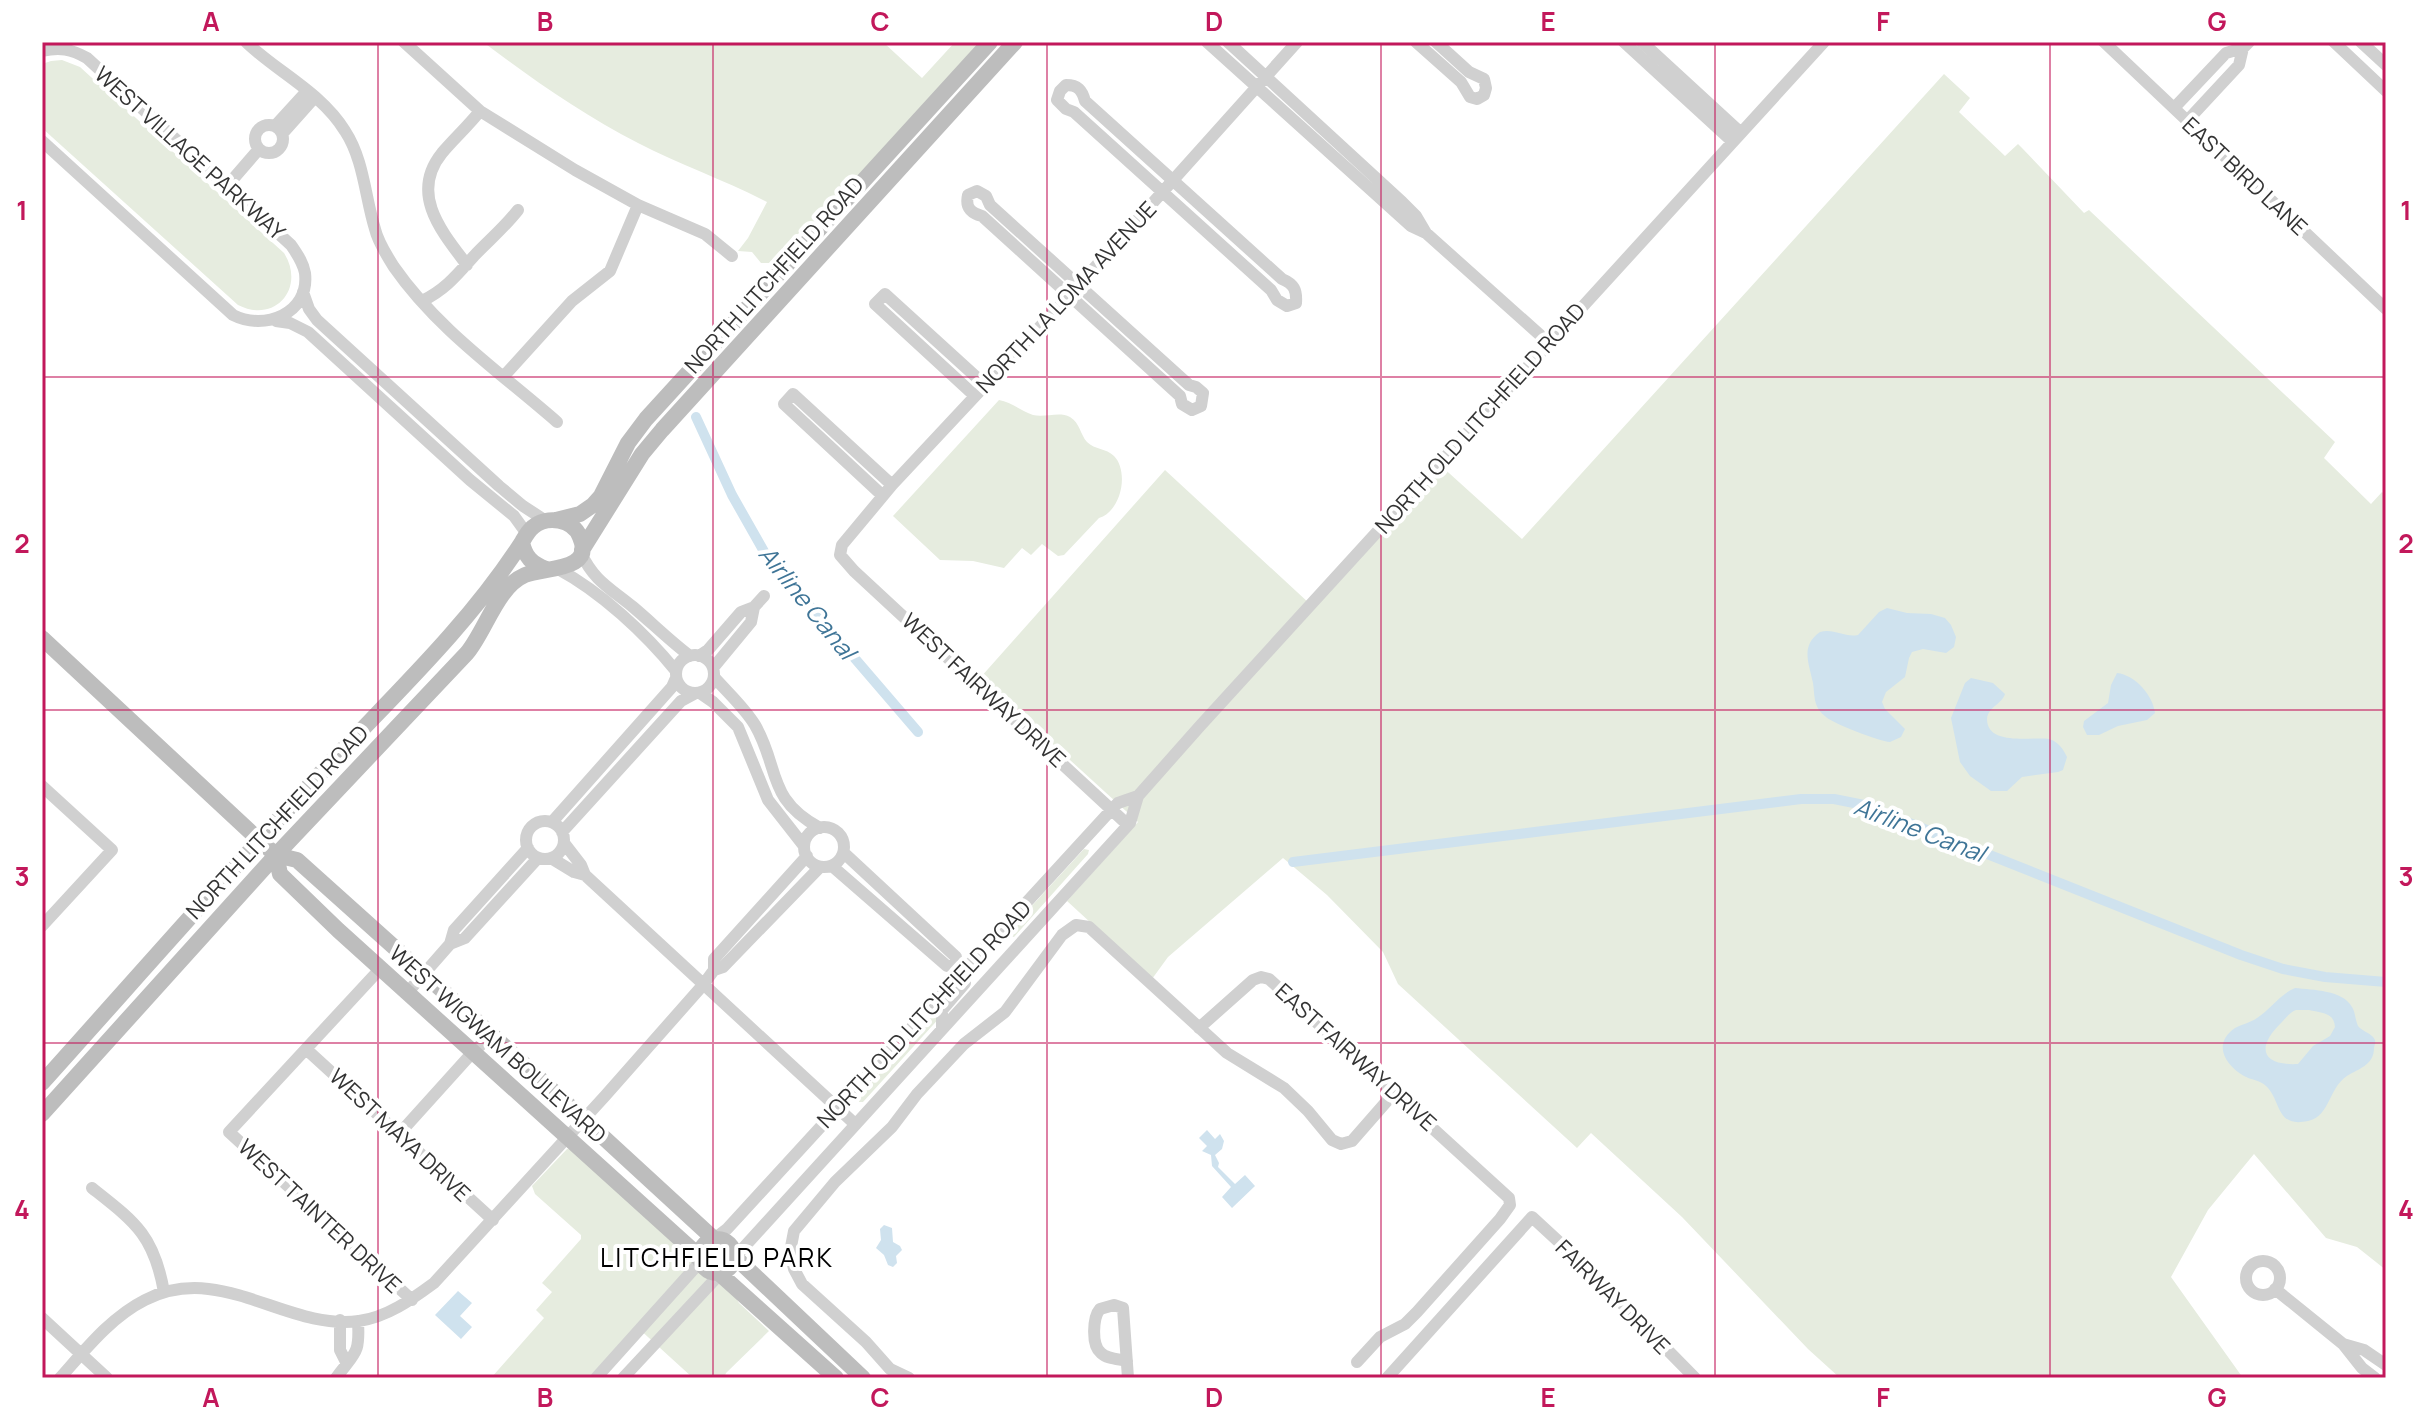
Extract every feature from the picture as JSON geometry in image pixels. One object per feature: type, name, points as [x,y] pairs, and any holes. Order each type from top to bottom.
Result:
[{"type":"main road","name":"NORTH LITCHFIELD ROAD","points":[[582,552],[635,448],[646,419],[990,42]]},
{"type":"main road","name":"NORTH LITCHFIELD ROAD","points":[[551,521],[580,514],[593,505],[635,448],[662,430],[1015,42]]},
{"type":"main road","points":[[551,521],[570,525],[582,541],[582,552],[571,565],[552,569],[537,566],[529,559],[524,538],[532,527],[551,521]]},
{"type":"main road","name":"NORTH LITCHFIELD ROAD","points":[[42,1083],[406,684],[487,591],[524,538]]},
{"type":"main road","name":"NORTH LITCHFIELD ROAD","points":[[42,1114],[276,855],[467,653],[477,641],[505,589],[524,575],[552,569]]},
{"type":"main road","name":"WEST WIGWAM BOULEVARD","points":[[42,638],[260,841],[276,855],[297,860],[492,1035],[701,1261]]},
{"type":"main road","name":"WEST WIGWAM BOULEVARD","points":[[276,855],[280,874],[473,1052],[577,1127],[714,1239]]},
{"type":"main road","points":[[836,1378],[720,1274],[706,1269],[700,1255],[704,1245],[714,1239],[729,1243],[735,1257],[863,1378]]},
{"type":"main road","points":[[720,1274],[730,1268],[735,1257]]},
{"type":"street","points":[[246,42],[264,60],[311,94],[346,132],[363,175],[375,232],[389,259],[422,301],[467,346],[557,422]]},
{"type":"street","points":[[404,42],[480,111],[638,205],[705,234],[732,256]]},
{"type":"street","points":[[1207,42],[1257,87],[1402,202],[1416,216],[1426,233],[1549,343]]},
{"type":"street","points":[[1228,42],[1266,76],[1338,152]]},
{"type":"street","name":"NORTH LA LOMA AVENUE","points":[[840,555],[846,539],[892,485],[1075,290],[1297,42]]},
{"type":"street","points":[[1418,43],[1461,82],[1470,97],[1477,99],[1484,95],[1484,79],[1469,72],[1436,42]]},
{"type":"street","points":[[1624,42],[1643,48],[1737,138]]},
{"type":"street","name":"NORTH OLD LITCHFIELD ROAD","points":[[735,1257],[1128,825],[1138,796],[1310,604],[1824,42]]},
{"type":"street","name":"EAST BIRD LANE","points":[[2104,42],[2386,309]]},
{"type":"street","points":[[2334,42],[2386,91]]},
{"type":"street","points":[[2174,108],[2226,53],[2246,45]]},
{"type":"street","points":[[2187,121],[2239,65],[2246,45]]},
{"type":"street","points":[[2355,62],[2364,45],[2386,65]]},
{"type":"street","name":"WEST VILLAGE PARKWAY","points":[[42,51],[58,47],[87,58],[291,245],[301,260],[305,275],[303,292],[317,320],[499,486],[523,506],[551,521]]},
{"type":"street","points":[[1066,85],[1075,85],[1082,91],[1085,101],[1173,181],[1282,279],[1291,283],[1297,291],[1296,303],[1287,306],[1277,300],[1271,290],[1163,191],[1074,112],[1066,109],[1057,100],[1060,91],[1066,85]]},
{"type":"street","points":[[279,130],[311,94]]},
{"type":"street","points":[[467,265],[435,220],[428,190],[433,168],[440,156],[480,111]]},
{"type":"street","points":[[263,126],[279,130],[283,143],[277,151],[268,153],[259,149],[255,141],[256,132],[263,126]]},
{"type":"street","points":[[1108,142],[1118,131]]},
{"type":"street","points":[[42,141],[233,315],[243,320],[300,326],[514,516],[524,538]]},
{"type":"street","points":[[227,186],[259,149]]},
{"type":"street","points":[[504,376],[572,301],[610,271],[638,205]]},
{"type":"street","points":[[422,301],[449,284],[501,232],[518,210]]},
{"type":"street","points":[[1019,240],[1140,350],[1180,396],[1182,404],[1192,410],[1201,406],[1203,393],[1140,350]]},
{"type":"street","points":[[1229,251],[1239,240]]},
{"type":"street","points":[[273,321],[284,316],[303,292]]},
{"type":"street","points":[[975,396],[875,304],[885,294],[985,385]]},
{"type":"street","points":[[923,348],[933,338]]},
{"type":"street","points":[[348,369],[358,358]]},
{"type":"street","points":[[883,496],[784,404],[793,394],[892,485]]},
{"type":"street","points":[[833,450],[842,439]]},
{"type":"street","points":[[582,552],[589,569],[602,584],[695,656],[705,658],[757,729],[776,782],[786,800],[805,820],[820,828]]},
{"type":"street","name":"WEST FAIRWAY DRIVE","points":[[840,555],[1128,825]]},
{"type":"street","points":[[552,569],[582,583],[604,600],[665,658],[682,689],[714,703],[738,727],[768,800],[806,851],[812,863],[826,866],[837,863],[844,853],[844,844],[838,832],[826,827],[809,834],[806,851],[714,959],[714,970]]},
{"type":"street","points":[[552,822],[672,687],[682,661],[708,650],[741,612],[754,607],[764,596]]},
{"type":"street","points":[[450,944],[465,938],[544,858],[559,853],[563,838],[681,701],[711,686],[714,673],[751,622],[754,607]]},
{"type":"street","points":[[42,786],[112,850],[42,926]]},
{"type":"street","name":"NORTH OLD LITCHFIELD ROAD","points":[[714,1239],[727,1229],[838,1108],[960,969],[1113,808],[1138,796]]},
{"type":"street","points":[[585,875],[528,848],[526,839],[531,827],[543,821],[552,822],[585,875],[855,1124]]},
{"type":"street","points":[[407,993],[450,944],[454,930],[528,848]]},
{"type":"street","points":[[844,853],[956,957],[965,983],[942,1010],[942,1029]]},
{"type":"street","points":[[826,866],[947,966],[960,969]]},
{"type":"street","points":[[60,1378],[123,1313],[164,1292],[198,1288],[227,1290],[305,1316],[358,1321],[395,1310],[412,1300],[434,1283],[493,1220],[714,970],[723,967],[826,866]]},
{"type":"street","points":[[909,1378],[887,1367],[866,1342],[806,1290],[794,1269],[791,1237],[801,1220],[892,1127],[917,1094],[964,1044],[1005,1012],[1050,948],[1067,930],[1076,925],[1089,927],[1237,1061],[1284,1088],[1330,1138],[1341,1144],[1355,1139],[1394,1093]]},
{"type":"street","points":[[306,1049],[380,969]]},
{"type":"street","name":"EAST FAIRWAY DRIVE","points":[[1199,1028],[1253,980],[1267,978],[1508,1196],[1510,1205],[1500,1219],[1438,1289],[1405,1324],[1383,1335],[1357,1362]]},
{"type":"street","points":[[399,1134],[492,1035]]},
{"type":"street","name":"WEST TAINTER DRIVE","points":[[306,1049],[229,1132],[412,1300]]},
{"type":"street","name":"WEST MAYA DRIVE","points":[[306,1049],[493,1220]]},
{"type":"street","points":[[92,1188],[135,1223],[153,1249],[164,1292]]},
{"type":"street","name":"FAIRWAY DRIVE","points":[[1387,1378],[1532,1217],[1695,1378]]},
{"type":"street","points":[[596,1378],[701,1261]]},
{"type":"street","points":[[623,1378],[720,1274]]},
{"type":"street","points":[[2275,1289],[2343,1344],[2362,1368],[2375,1378]]},
{"type":"street","points":[[1127,1361],[1104,1356],[1098,1350],[1095,1317],[1100,1309],[1114,1305],[1123,1308],[1127,1361],[1128,1378]]},
{"type":"street","points":[[42,1318],[107,1378]]},
{"type":"street","points":[[340,1320],[340,1350],[346,1362]]},
{"type":"street","points":[[336,1378],[360,1345],[358,1321]]},
{"type":"street","points":[[2343,1344],[2364,1350],[2386,1365]]},
{"type":"shaded area","points":[[483,42],[883,42],[922,78],[955,42],[985,42],[833,208],[800,232],[769,263],[761,263],[752,252],[738,251],[767,202],[654,151],[597,121]]},
{"type":"shaded area","points":[[62,60],[80,67],[284,253],[290,266],[291,279],[283,299],[264,310],[238,305],[42,128],[42,64]]},
{"type":"shaded area","points":[[1944,74],[1970,98],[1959,112],[2005,156],[2018,144],[2084,213],[2089,210],[2335,442],[2324,458],[2371,504],[2382,492],[2386,496],[2386,1270],[2357,1247],[2326,1238],[2254,1154],[2208,1210],[2171,1277],[2243,1378],[1840,1378],[1808,1349],[1682,1217],[1591,1133],[1577,1148],[1398,984],[1383,952],[1327,895],[1283,858],[1168,957],[1152,979],[1067,901],[1138,822],[980,678],[1165,470],[1310,604],[1439,464],[1522,539]]},
{"type":"shaded area","points":[[999,400],[1033,415],[1061,415],[1073,419],[1087,442],[1111,453],[1119,463],[1122,480],[1118,499],[1107,514],[1099,518],[1064,555],[1058,556],[1042,544],[1031,555],[1022,548],[1004,568],[973,561],[940,560],[893,516]]},
{"type":"shaded area","points":[[1084,849],[1089,850],[1088,854],[1014,937],[1009,936],[1009,931]]},
{"type":"shaded area","points":[[938,1009],[943,1014],[863,1102],[859,1102],[858,1097]]},
{"type":"shaded area","points":[[572,1148],[732,1291],[739,1303],[769,1331],[724,1378],[693,1378],[637,1327],[588,1378],[491,1378],[544,1318],[536,1310],[552,1292],[542,1283],[581,1239],[581,1235],[535,1194],[532,1186],[567,1149]]},
{"type":"water","points":[[1887,608],[1945,618],[1956,637],[1954,647],[1946,653],[1923,649],[1912,652],[1905,677],[1886,692],[1882,702],[1885,709],[1905,729],[1901,737],[1890,742],[1847,728],[1822,713],[1815,702],[1808,655],[1810,643],[1820,632],[1858,635],[1879,612]]},
{"type":"water","points":[[2117,673],[2142,687],[2151,699],[2155,713],[2147,720],[2118,726],[2099,735],[2087,735],[2084,721],[2108,703]]},
{"type":"water","points":[[1971,678],[1993,683],[2005,694],[1987,719],[1989,728],[1995,734],[2052,740],[2067,757],[2063,770],[2022,777],[2007,791],[1991,791],[1970,776],[1960,762],[1951,718],[1965,683]]},
{"type":"water","points":[[2295,988],[2319,990],[2342,997],[2353,1009],[2358,1026],[2375,1039],[2370,1060],[2344,1078],[2321,1113],[2308,1121],[2290,1121],[2284,1117],[2266,1086],[2231,1066],[2223,1047],[2228,1034],[2235,1028],[2257,1018]],"holes":[[[2309,1010],[2332,1018],[2335,1027],[2330,1036],[2313,1046],[2298,1064],[2286,1064],[2270,1058],[2266,1047],[2273,1031],[2292,1012]]]},
{"type":"water","points":[[1207,1130],[1215,1139],[1220,1134],[1224,1141],[1222,1149],[1215,1155],[1218,1167],[1235,1184],[1245,1175],[1255,1186],[1232,1208],[1222,1197],[1231,1187],[1212,1166],[1211,1155],[1202,1151],[1207,1146],[1199,1138]]},
{"type":"water","points":[[884,1225],[892,1228],[893,1242],[902,1250],[896,1256],[897,1263],[893,1267],[876,1248],[881,1240],[880,1229]]},
{"type":"water","points":[[458,1291],[472,1303],[460,1316],[472,1327],[461,1339],[435,1315]]},
{"type":"waterway","name":"Airline Canal","points":[[696,417],[732,495],[766,555],[918,732]]},
{"type":"waterway","name":"Airline Canal","points":[[1293,862],[1801,799],[1834,799],[1864,805],[2283,969],[2325,977],[2386,982]]},
{"type":"district","name":"LITCHFIELD PARK","points":[[717,1257]]}]
